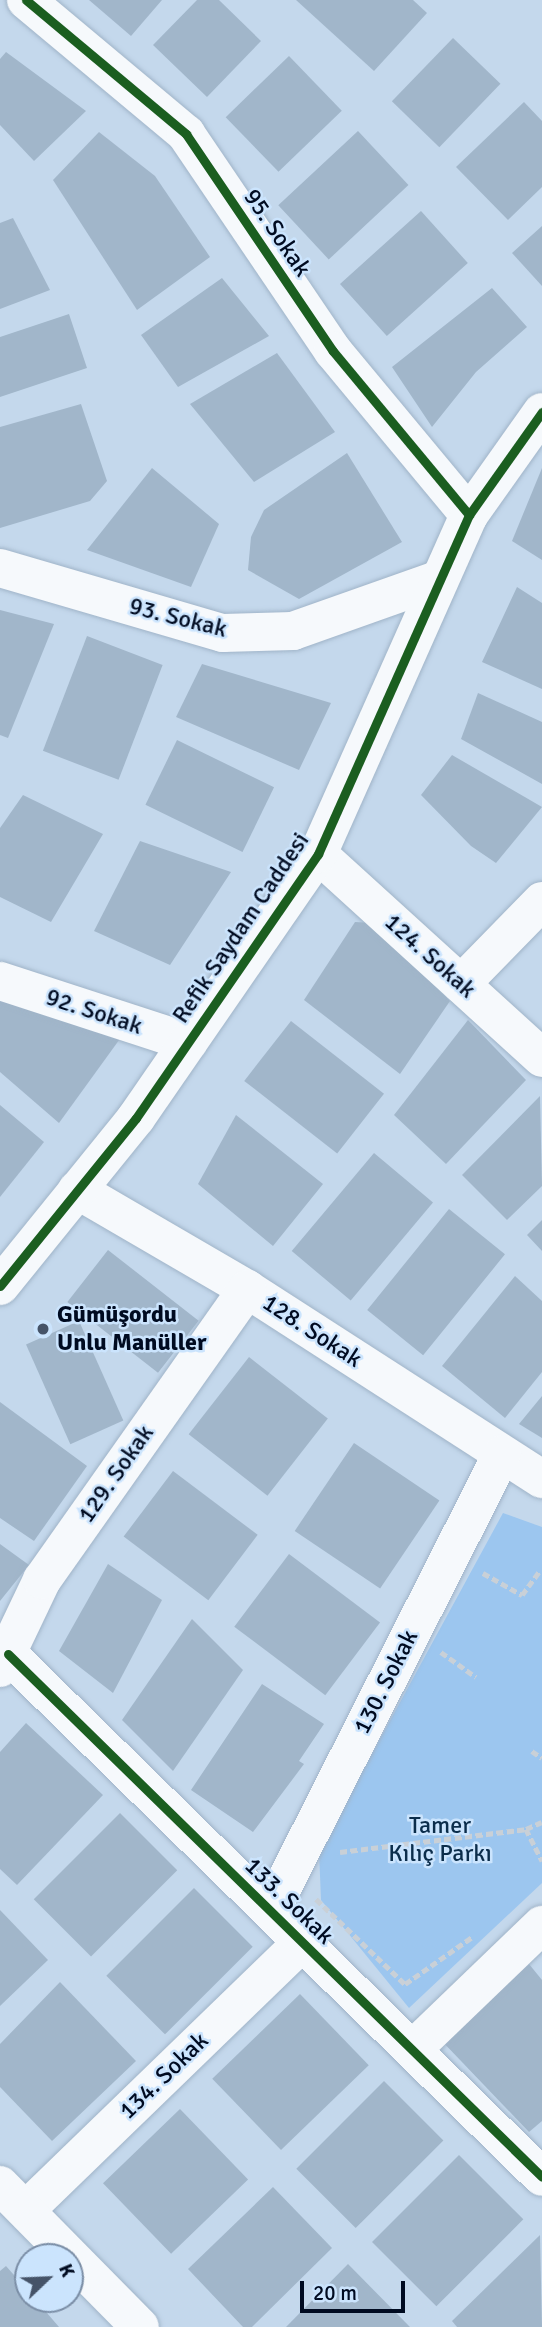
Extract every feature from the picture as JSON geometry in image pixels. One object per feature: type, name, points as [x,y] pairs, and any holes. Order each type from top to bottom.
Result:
[{"type":"street","name":"95. Sokak","points":[[26,0],[186,134],[333,351],[469,515]]},
{"type":"street","name":"Refik Saydam Caddesi","points":[[0,1286],[77,1190],[188,1042],[318,854],[437,580],[469,515],[542,412]]},
{"type":"street","name":"93. Sokak","points":[[0,568],[223,633],[293,631],[437,580]]},
{"type":"street","name":"124. Sokak","points":[[318,854],[542,1058]]},
{"type":"street","points":[[461,984],[542,901]]},
{"type":"street","name":"92. Sokak","points":[[0,981],[188,1042]]},
{"type":"street","name":"128. Sokak","points":[[77,1190],[247,1289],[542,1479]]},
{"type":"street","name":"129. Sokak","points":[[4,1661],[42,1580],[247,1289]]},
{"type":"street","name":"130. Sokak","points":[[271,1910],[306,1856],[502,1454]]},
{"type":"street","name":"133. Sokak","points":[[4,1661],[271,1910],[542,2177]]},
{"type":"street","points":[[413,2049],[542,1924]]},
{"type":"street","name":"134. Sokak","points":[[13,2198],[303,1942]]},
{"type":"street","points":[[13,2198],[140,2327]]},
{"type":"path","points":[[451,1554],[522,1595],[541,1572]]},
{"type":"path","points":[[436,1649],[476,1677]]},
{"type":"path","points":[[531,1751],[542,1758]]},
{"type":"path","points":[[485,1929],[405,1984],[316,1899],[306,1856],[526,1829],[542,1822]]},
{"type":"path","points":[[526,1829],[542,1861]]},
{"type":"green space","name":"Tamer Kılıç Parkı","points":[[503,1513],[542,1527],[542,1883],[409,2008],[321,1900],[319,1851]]},
{"type":"building","points":[[89,0],[162,0],[131,36]]},
{"type":"building","points":[[197,0],[219,0],[261,41],[207,97],[153,45]]},
{"type":"building","points":[[296,0],[413,0],[427,13],[374,71]]},
{"type":"building","points":[[453,38],[500,84],[439,147],[392,101]]},
{"type":"building","points":[[6,52],[86,111],[34,161],[0,125],[0,59]]},
{"type":"building","points":[[289,56],[342,111],[278,172],[226,117]]},
{"type":"building","points":[[524,102],[542,121],[542,187],[508,220],[456,167]]},
{"type":"building","points":[[358,131],[408,185],[329,259],[278,205]]},
{"type":"building","points":[[99,132],[155,176],[210,257],[137,310],[53,180]]},
{"type":"building","points":[[421,211],[468,263],[387,336],[340,284]]},
{"type":"building","points":[[13,218],[50,290],[0,309],[0,223]]},
{"type":"building","points":[[542,226],[542,286],[512,253]]},
{"type":"building","points":[[222,278],[269,336],[178,387],[141,335]]},
{"type":"building","points":[[492,288],[527,327],[476,372],[432,427],[392,367]]},
{"type":"building","points":[[69,314],[87,368],[0,397],[0,337]]},
{"type":"building","points":[[277,353],[335,432],[254,482],[190,404]]},
{"type":"building","points":[[81,404],[107,481],[90,501],[0,528],[0,427]]},
{"type":"building","points":[[347,453],[402,542],[299,599],[248,570],[251,537],[264,510]]},
{"type":"building","points":[[152,468],[219,524],[191,587],[87,550]]},
{"type":"building","points":[[542,468],[542,560],[512,541]]},
{"type":"building","points":[[517,587],[542,603],[542,689],[482,662]]},
{"type":"building","points":[[0,610],[54,624],[8,738],[0,735]]},
{"type":"building","points":[[87,636],[163,665],[119,780],[43,751]]},
{"type":"building","points":[[202,664],[331,703],[299,770],[176,717]]},
{"type":"building","points":[[478,693],[542,722],[542,784],[461,739]]},
{"type":"building","points":[[177,740],[274,787],[243,852],[145,805]]},
{"type":"building","points":[[452,755],[542,807],[496,863],[471,846],[421,795]]},
{"type":"building","points":[[23,795],[103,834],[51,922],[0,897],[0,828]]},
{"type":"building","points":[[140,841],[231,872],[170,965],[94,931]]},
{"type":"building","points":[[355,922],[373,923],[450,1001],[400,1074],[304,1000]]},
{"type":"building","points":[[0,997],[122,1036],[59,1123],[0,1072]]},
{"type":"building","points":[[468,1020],[526,1080],[446,1164],[394,1115]]},
{"type":"building","points":[[291,1021],[384,1094],[337,1154],[244,1081]]},
{"type":"building","points":[[540,1096],[542,1186],[507,1220],[462,1175]]},
{"type":"building","points":[[0,1105],[44,1142],[0,1197]]},
{"type":"building","points":[[236,1115],[323,1184],[273,1246],[198,1184]]},
{"type":"building","points":[[374,1153],[433,1202],[351,1301],[292,1251]]},
{"type":"building","points":[[449,1209],[505,1254],[423,1355],[367,1310]]},
{"type":"building","points":[[542,1220],[542,1251],[527,1235]]},
{"type":"building","points":[[108,1250],[199,1321],[158,1373],[67,1302]]},
{"type":"building","points":[[515,1276],[542,1301],[542,1372],[505,1418],[442,1366]]},
{"type":"building","points":[[79,1321],[123,1421],[70,1444],[26,1345]]},
{"type":"building","points":[[249,1357],[328,1419],[267,1496],[189,1434]]},
{"type":"building","points":[[542,1396],[542,1438],[519,1424]]},
{"type":"building","points":[[0,1402],[87,1466],[34,1541],[0,1518]]},
{"type":"building","points":[[354,1443],[439,1501],[380,1588],[295,1531]]},
{"type":"building","points":[[173,1471],[258,1535],[208,1600],[124,1536]]},
{"type":"building","points":[[0,1544],[29,1565],[0,1601]]},
{"type":"building","points":[[289,1554],[380,1623],[325,1695],[234,1627]]},
{"type":"building","points":[[108,1564],[162,1600],[113,1693],[59,1651]]},
{"type":"building","points":[[192,1619],[243,1670],[173,1771],[122,1720]]},
{"type":"building","points":[[262,1684],[324,1724],[299,1761],[304,1764],[253,1832],[191,1790]]},
{"type":"building","points":[[26,1723],[103,1795],[17,1885],[0,1869],[0,1752]]},
{"type":"building","points":[[120,1813],[177,1870],[91,1957],[34,1899]]},
{"type":"building","points":[[194,1888],[253,1947],[165,2034],[106,1976]]},
{"type":"building","points":[[0,1910],[48,1960],[0,2006]]},
{"type":"building","points":[[529,1964],[542,1980],[542,2121],[529,2132],[439,2038]]},
{"type":"building","points":[[60,1982],[136,2061],[52,2141],[0,2087],[0,2044]]},
{"type":"building","points":[[300,1994],[369,2065],[281,2150],[212,2079]]},
{"type":"building","points":[[384,2081],[443,2140],[356,2228],[296,2169]]},
{"type":"building","points":[[180,2109],[248,2179],[171,2254],[103,2183]]},
{"type":"building","points":[[459,2155],[523,2219],[436,2306],[372,2242]]},
{"type":"building","points":[[273,2187],[332,2248],[252,2327],[243,2327],[188,2269]]},
{"type":"building","points":[[540,2235],[542,2327],[457,2327],[452,2321]]},
{"type":"building","points":[[348,2264],[410,2327],[286,2327]]},
{"type":"building","points":[[6,2266],[14,2275],[14,2313],[47,2313],[59,2327],[0,2327],[0,2271]]},
{"type":"cycle path","points":[[26,0],[186,134],[333,351],[469,515]]},
{"type":"cycle path","points":[[0,1286],[136,1118],[318,854],[469,515],[542,412]]},
{"type":"cycle path","points":[[8,1654],[542,2177]]},
{"type":"place","name":"Gümüşordu Unlu Manüller","points":[[43,1329]]}]
